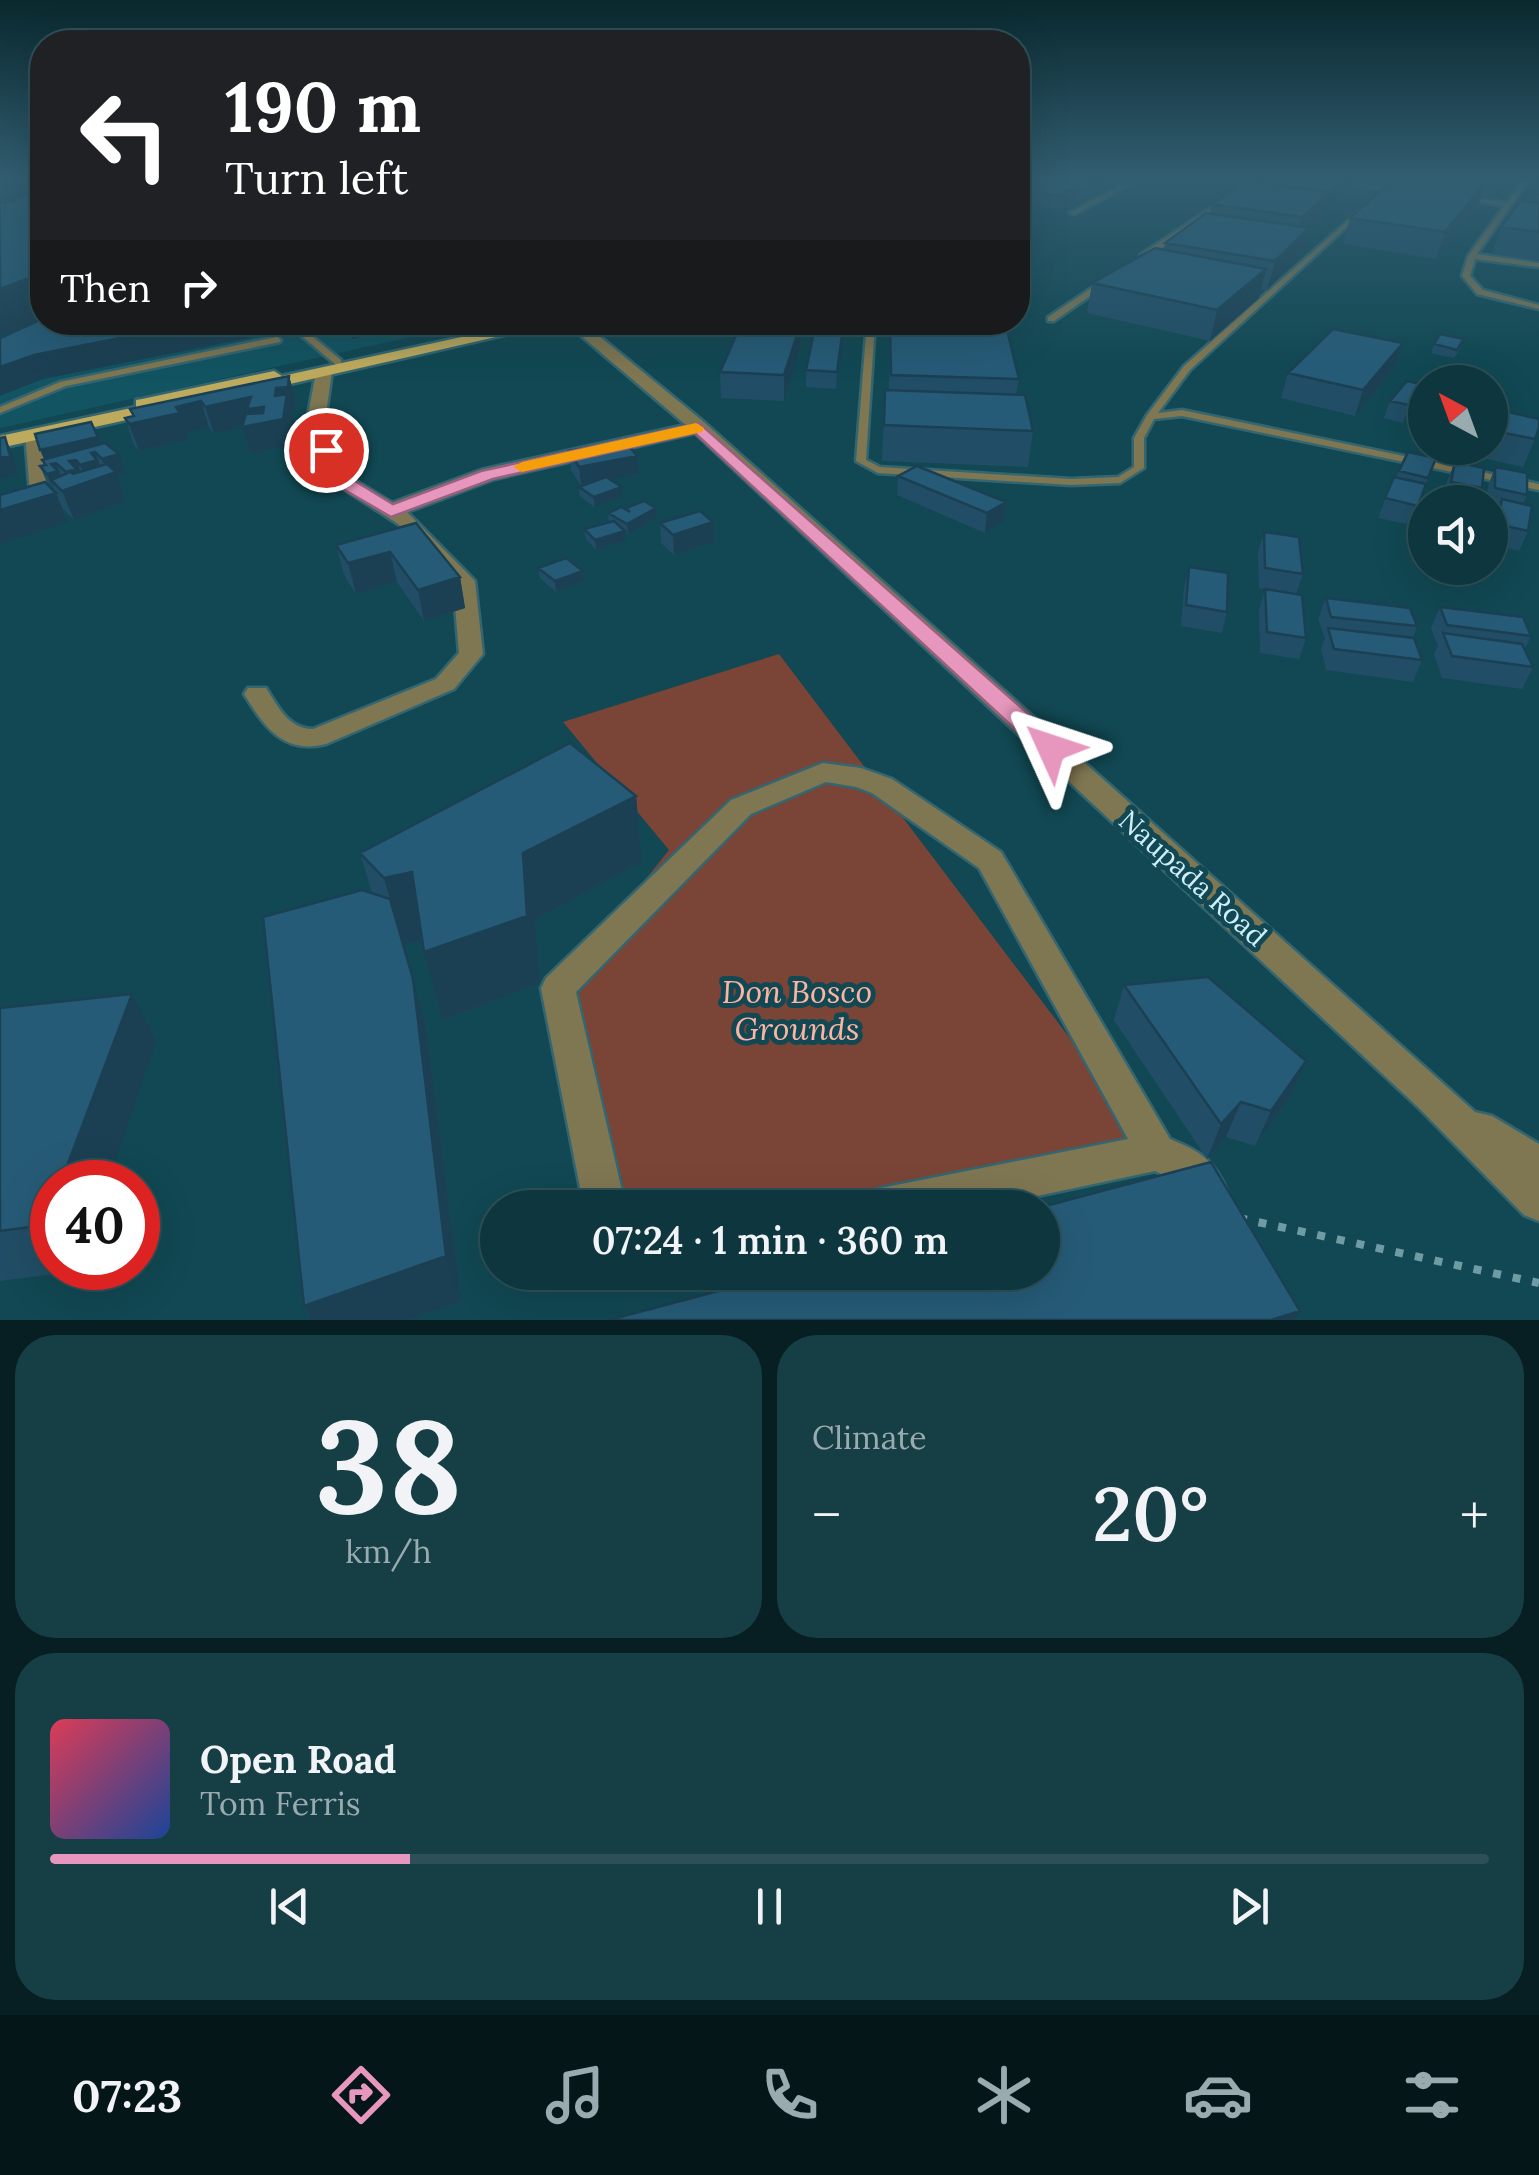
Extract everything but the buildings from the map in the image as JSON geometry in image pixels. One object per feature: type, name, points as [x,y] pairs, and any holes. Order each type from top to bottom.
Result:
[{"type":"main road","points":[[0,438],[34,434],[469,335]]},
{"type":"main road","points":[[0,438],[489,335]]},
{"type":"street","name":"Naupada Road","points":[[588,335],[699,428],[1444,1108],[1539,1201]]},
{"type":"street","points":[[256,694],[282,733],[300,740],[316,738],[444,684],[472,654],[464,582],[429,543],[391,512],[337,478],[316,421],[338,365]]},
{"type":"street","points":[[391,512],[488,474],[699,428]]},
{"type":"street","points":[[0,510],[38,499],[34,434]]},
{"type":"street","points":[[602,1190],[558,988],[742,807],[823,772],[882,786],[990,860],[1156,1152]]},
{"type":"street","points":[[1444,1108],[1539,1166]]},
{"type":"street","points":[[969,1190],[1156,1152],[1189,1166],[1229,1222]]},
{"type":"lane","points":[[1131,265],[1166,242]]},
{"type":"lane","points":[[870,335],[861,461],[878,470],[1071,482],[1120,480],[1139,468],[1139,438],[1150,416],[1186,368],[1327,242]]},
{"type":"lane","points":[[1483,242],[1472,256],[1466,276],[1480,292],[1539,308]]},
{"type":"lane","points":[[1472,256],[1539,265]]},
{"type":"lane","points":[[1052,318],[1115,276]]},
{"type":"lane","points":[[304,335],[338,365]]},
{"type":"lane","points":[[313,335],[338,365]]},
{"type":"lane","points":[[2,412],[63,384],[277,340]]},
{"type":"lane","points":[[1150,416],[1182,413],[1539,487]]},
{"type":"path","points":[[1229,1222],[1539,1284]]},
{"type":"shaded area","points":[[0,242],[4,242],[30,296],[30,335],[420,335],[0,428]]},
{"type":"green space","name":"Don Bosco Grounds","points":[[779,654],[1156,1152],[966,1190],[601,1190],[558,988],[669,850],[563,722]]},
{"type":"slow traffic","points":[[522,467],[696,428]]},
{"type":"route","points":[[326,450],[337,478],[391,512],[488,474],[699,428],[1051,748]]}]
